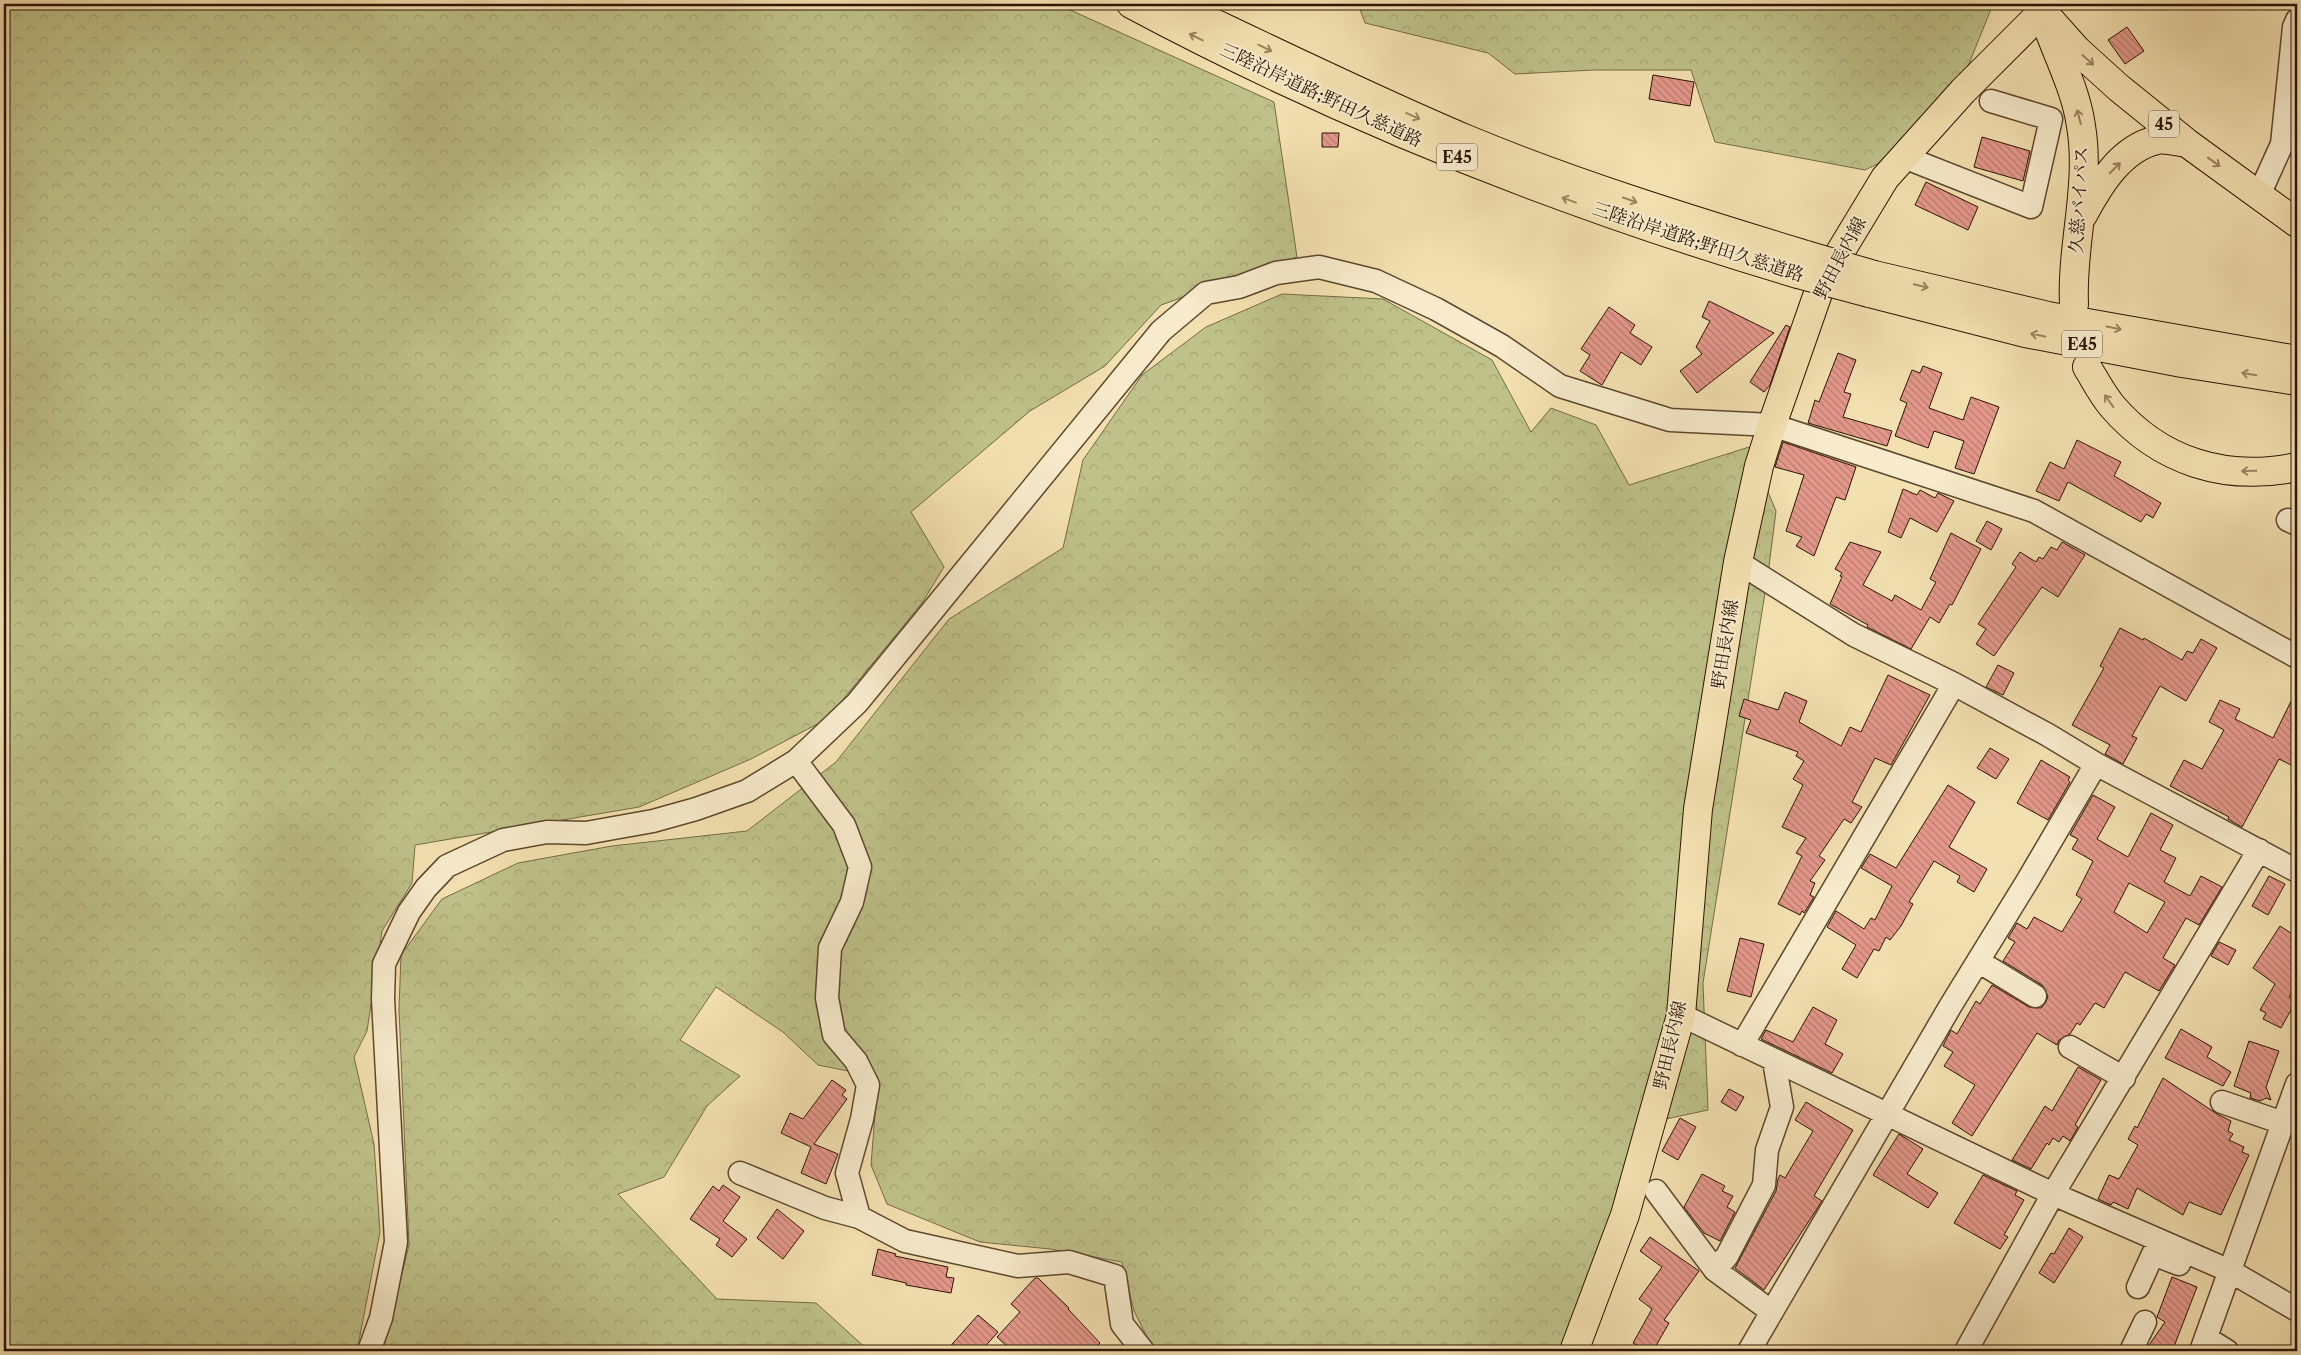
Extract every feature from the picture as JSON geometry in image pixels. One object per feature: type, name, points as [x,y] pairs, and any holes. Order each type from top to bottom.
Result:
[{"type":"main road","name":"三陸沿岸道路;野田久慈道路","points":[[1131,4],[1322,98],[1464,160],[1566,199],[1692,243],[1802,265],[1871,284],[2025,333],[2182,363],[2297,381]]},
{"type":"main road","name":"三陸沿岸道路;野田久慈道路","points":[[1174,4],[1326,77],[1468,140],[1802,265]]},
{"type":"main road","name":"45","points":[[2043,6],[2077,50],[2187,143],[2297,223]]},
{"type":"main road","name":"野田長内線","points":[[1574,1351],[1625,1215],[1681,1015],[1698,809],[1738,562],[1759,466],[1772,425],[1822,282],[1885,178],[2043,6]]},
{"type":"main road","name":"久慈バイパス","points":[[2043,6],[2059,61],[2073,92],[2082,127],[2083,164],[2073,283],[2074,304]]},
{"type":"main road","name":"45","points":[[2079,223],[2100,183],[2126,156],[2139,147],[2158,139],[2187,143]]},
{"type":"main road","name":"三陸沿岸道路;野田久慈道路","points":[[1871,284],[2297,360]]},
{"type":"main road","points":[[2087,367],[2110,404],[2128,423],[2159,448],[2200,466],[2228,471],[2297,467]]},
{"type":"street","points":[[2259,195],[2282,144],[2294,27],[2297,20]]},
{"type":"street","points":[[1904,157],[2031,207],[2051,119],[1991,100]]},
{"type":"street","points":[[369,1351],[381,1318],[396,1242],[383,999],[384,964],[409,912],[426,888],[447,866],[502,840],[547,832],[586,833],[653,821],[696,809],[747,791],[796,761],[857,703],[1161,331],[1206,293],[1239,286],[1276,273],[1319,267],[1376,281],[1436,309],[1502,346],[1560,386],[1670,420],[1772,425],[2034,511],[2297,657]]},
{"type":"street","points":[[1738,562],[1854,635],[1954,684],[2048,735],[2096,764],[2297,871]]},
{"type":"street","points":[[1742,1046],[1954,684]]},
{"type":"street","points":[[796,761],[844,825],[860,867],[852,902],[830,948],[827,998],[834,1035],[856,1061],[868,1085],[862,1119],[847,1173],[859,1216]]},
{"type":"street","points":[[1749,1351],[2096,764]]},
{"type":"street","points":[[1966,1351],[2054,1194],[2259,850]]},
{"type":"street","points":[[1978,961],[2035,996]]},
{"type":"street","points":[[1681,1015],[1742,1046],[1889,1114],[2297,1310]]},
{"type":"street","points":[[2070,1047],[2124,1078]]},
{"type":"street","points":[[1715,1270],[1727,1256],[1764,1185],[1767,1150],[1782,1107],[1774,1061]]},
{"type":"street","points":[[2227,1351],[2204,1345],[2297,1084]]},
{"type":"street","points":[[2222,1102],[2283,1124]]},
{"type":"street","points":[[740,1173],[826,1208],[859,1216],[905,1241],[1018,1266],[1069,1262],[1114,1276],[1122,1324],[1143,1351]]},
{"type":"street","points":[[1656,1191],[1715,1270],[1772,1312]]},
{"type":"street","points":[[2138,1287],[2154,1254],[2228,1278]]},
{"type":"street","points":[[2131,1351],[2145,1322]]},
{"type":"green space","points":[[4,4],[1057,4],[1274,102],[1297,257],[1161,305],[1105,366],[1030,411],[911,512],[944,567],[922,603],[827,719],[751,759],[639,807],[415,845],[412,883],[382,931],[367,1031],[354,1057],[374,1144],[380,1232],[357,1351],[4,1351]]},
{"type":"green space","points":[[1358,4],[1993,4],[1969,64],[1933,114],[1894,156],[1865,170],[1715,142],[1691,70],[1594,70],[1515,74],[1488,53],[1365,23]]},
{"type":"green space","points":[[1282,294],[1383,299],[1492,360],[1531,432],[1551,408],[1596,425],[1629,485],[1749,447],[1776,511],[1768,574],[1703,983],[1708,1110],[1666,1119],[1581,1351],[1154,1351],[1134,1311],[1122,1262],[1050,1249],[980,1242],[887,1204],[871,1165],[878,1077],[818,1065],[783,1032],[716,987],[680,1040],[740,1076],[707,1106],[664,1177],[618,1194],[717,1299],[816,1303],[869,1351],[383,1351],[409,1245],[399,1009],[401,955],[442,899],[518,863],[612,846],[747,831],[836,762],[949,619],[1063,548],[1083,460],[1142,375],[1206,327]]},
{"type":"building","points":[[2127,27],[2144,51],[2125,64],[2108,40]]},
{"type":"building","points":[[1653,75],[1694,82],[1690,106],[1649,99]]},
{"type":"building","points":[[1322,133],[1339,133],[1338,147],[1322,147]]},
{"type":"building","points":[[1982,137],[2030,151],[2023,181],[1974,167]]},
{"type":"building","points":[[1926,182],[1978,207],[1968,230],[1915,205]]},
{"type":"building","points":[[1709,301],[1774,333],[1697,393],[1680,371],[1702,354],[1696,347],[1710,321],[1702,317]]},
{"type":"building","points":[[1609,307],[1635,325],[1630,333],[1652,347],[1641,365],[1621,352],[1602,385],[1580,371],[1590,355],[1581,349]]},
{"type":"building","points":[[1786,325],[1790,327],[1770,385],[1764,392],[1750,382]]},
{"type":"building","points":[[1838,353],[1856,360],[1844,392],[1851,394],[1843,417],[1892,431],[1887,446],[1808,423],[1815,400],[1819,402]]},
{"type":"building","points":[[1923,366],[1942,373],[1929,408],[1963,420],[1971,397],[1999,407],[1974,474],[1955,468],[1964,441],[1934,431],[1928,448],[1895,436],[1907,403],[1900,400],[1912,370],[1920,373]]},
{"type":"building","points":[[2077,440],[2121,462],[2114,476],[2161,503],[2153,518],[2146,514],[2141,522],[2068,482],[2059,501],[2036,491],[2050,462],[2064,469]]},
{"type":"building","points":[[1783,442],[1856,467],[1845,500],[1836,497],[1814,556],[1796,546],[1802,537],[1786,531],[1804,475],[1775,467]]},
{"type":"building","points":[[1903,489],[1917,495],[1920,490],[1935,498],[1938,493],[1954,501],[1937,532],[1910,518],[1901,538],[1888,532]]},
{"type":"building","points":[[1987,521],[2002,529],[1991,550],[1976,541]]},
{"type":"building","points":[[1951,533],[1981,549],[1952,605],[1950,604],[1939,623],[1930,617],[1911,649],[1867,627],[1868,625],[1830,604],[1842,577],[1840,576],[1842,573],[1835,569],[1850,542],[1881,552],[1863,585],[1892,601],[1895,595],[1921,610],[1936,582],[1930,579]]},
{"type":"building","points":[[2062,542],[2085,555],[2058,597],[2042,587],[1994,656],[1976,644],[1986,629],[1978,624],[2016,567],[2012,564],[2020,552],[2036,562],[2039,557],[2043,559],[2051,547],[2057,550]]},
{"type":"building","points":[[2120,628],[2143,640],[2144,638],[2182,660],[2187,651],[2193,653],[2201,639],[2217,648],[2186,701],[2160,686],[2132,736],[2137,738],[2123,764],[2105,754],[2110,745],[2072,725],[2104,668],[2100,666]]},
{"type":"building","points":[[1998,665],[2014,673],[2003,695],[1986,687]]},
{"type":"building","points":[[1888,675],[1930,695],[1891,765],[1875,758],[1852,802],[1862,807],[1851,823],[1844,819],[1819,856],[1825,860],[1810,881],[1815,883],[1810,895],[1814,897],[1804,913],[1802,911],[1800,915],[1778,904],[1802,856],[1796,853],[1806,838],[1782,827],[1803,785],[1793,779],[1804,761],[1796,756],[1798,752],[1746,733],[1751,720],[1739,716],[1744,699],[1778,710],[1785,692],[1807,701],[1799,722],[1841,746],[1850,727],[1861,732]]},
{"type":"building","points":[[2297,689],[2297,768],[2279,759],[2242,827],[2228,819],[2229,817],[2170,786],[2184,760],[2202,769],[2224,730],[2209,722],[2220,700],[2240,709],[2235,719],[2273,738]]},
{"type":"building","points":[[1990,748],[2009,759],[1996,779],[1977,768]]},
{"type":"building","points":[[2041,760],[2070,777],[2068,780],[2070,782],[2048,820],[2017,803]]},
{"type":"building","points":[[1948,785],[1975,802],[1949,847],[1987,869],[1974,892],[1957,882],[1960,876],[1934,861],[1909,902],[1913,904],[1901,926],[1890,940],[1886,937],[1879,951],[1874,949],[1857,978],[1842,969],[1856,945],[1827,927],[1836,911],[1864,929],[1871,918],[1875,920],[1892,886],[1861,868],[1870,854],[1896,868]]},
{"type":"building","points":[[2093,795],[2115,807],[2097,839],[2128,857],[2151,813],[2173,825],[2160,850],[2176,858],[2164,882],[2190,896],[2201,876],[2222,887],[2199,925],[2186,918],[2163,958],[2175,965],[2159,991],[2125,972],[2104,1008],[2095,1003],[2080,1025],[2077,1023],[2070,1034],[2059,1040],[2057,1045],[2037,1033],[1972,1136],[1952,1123],[1975,1085],[1944,1066],[1953,1052],[1943,1046],[1951,1030],[1957,1034],[1976,1001],[1980,1004],[1992,985],[2029,1007],[2041,1008],[2046,1002],[2048,996],[2042,985],[2003,961],[2015,942],[2008,938],[2017,923],[2027,929],[2034,917],[2062,932],[2082,899],[2076,895],[2093,861],[2072,849],[2078,839],[2070,835]],"holes":[[[2129,883],[2165,902],[2147,933],[2114,912]]]},
{"type":"building","points":[[2269,876],[2285,884],[2268,915],[2252,906]]},
{"type":"building","points":[[2280,926],[2297,937],[2297,983],[2289,997],[2296,1001],[2281,1028],[2263,1019],[2266,1013],[2260,1010],[2275,984],[2253,968]]},
{"type":"building","points":[[1740,938],[1764,944],[1751,997],[1727,991]]},
{"type":"building","points":[[2219,942],[2236,950],[2228,965],[2211,956]]},
{"type":"building","points":[[1813,1007],[1837,1020],[1825,1044],[1843,1054],[1832,1073],[1761,1039],[1766,1030],[1793,1042]]},
{"type":"building","points":[[2181,1029],[2212,1047],[2207,1057],[2231,1072],[2223,1086],[2165,1058]]},
{"type":"building","points":[[2249,1041],[2279,1051],[2266,1087],[2271,1100],[2266,1098],[2260,1101],[2250,1098],[2251,1093],[2234,1086]]},
{"type":"building","points":[[2078,1067],[2101,1080],[2075,1125],[2078,1127],[2070,1141],[2063,1136],[2059,1142],[2053,1138],[2049,1145],[2047,1143],[2031,1169],[2012,1160],[2045,1106],[2052,1111]]},
{"type":"building","points":[[2163,1078],[2217,1114],[2231,1121],[2228,1131],[2233,1134],[2229,1140],[2244,1147],[2242,1152],[2249,1155],[2221,1215],[2189,1202],[2183,1215],[2137,1188],[2128,1209],[2113,1202],[2111,1205],[2098,1199],[2109,1175],[2119,1179],[2138,1145],[2128,1139],[2135,1126],[2137,1128]]},
{"type":"building","points":[[832,1080],[846,1090],[842,1095],[847,1099],[814,1144],[838,1154],[826,1184],[801,1173],[811,1147],[781,1133],[790,1113],[803,1119]]},
{"type":"building","points":[[1729,1089],[1744,1097],[1736,1111],[1721,1102]]},
{"type":"building","points":[[1806,1102],[1853,1130],[1814,1196],[1822,1201],[1764,1290],[1735,1268],[1776,1191],[1780,1175],[1785,1178],[1813,1131],[1795,1120]]},
{"type":"building","points":[[1680,1118],[1696,1127],[1678,1160],[1662,1151]]},
{"type":"building","points":[[1899,1134],[1923,1149],[1907,1174],[1938,1193],[1928,1208],[1873,1175]]},
{"type":"building","points":[[1702,1174],[1725,1186],[1722,1191],[1733,1196],[1727,1207],[1735,1212],[1720,1241],[1704,1233],[1684,1207]]},
{"type":"building","points":[[1983,1175],[2017,1191],[2015,1195],[2024,1200],[2004,1235],[2008,1237],[2000,1249],[1954,1223]]},
{"type":"building","points":[[723,1185],[740,1197],[723,1221],[747,1239],[732,1257],[716,1245],[720,1239],[690,1219],[713,1186],[719,1191]]},
{"type":"building","points":[[777,1209],[804,1231],[783,1259],[757,1238]]},
{"type":"building","points":[[2069,1228],[2083,1237],[2054,1283],[2039,1273],[2051,1253],[2054,1254]]},
{"type":"building","points":[[1650,1237],[1699,1271],[1664,1320],[1669,1323],[1653,1351],[1647,1351],[1633,1343],[1652,1309],[1639,1299],[1662,1267],[1640,1251]]},
{"type":"building","points":[[878,1249],[896,1254],[895,1256],[948,1267],[946,1277],[954,1278],[951,1293],[906,1285],[906,1283],[872,1275]]},
{"type":"building","points":[[2172,1277],[2197,1287],[2175,1344],[2170,1351],[2145,1351],[2165,1322],[2157,1317]]},
{"type":"building","points":[[1035,1278],[1038,1278],[1069,1308],[1100,1343],[1092,1351],[1012,1351],[997,1337],[1020,1312],[1011,1304]]},
{"type":"building","points":[[978,1315],[998,1332],[981,1351],[946,1351]]}]
